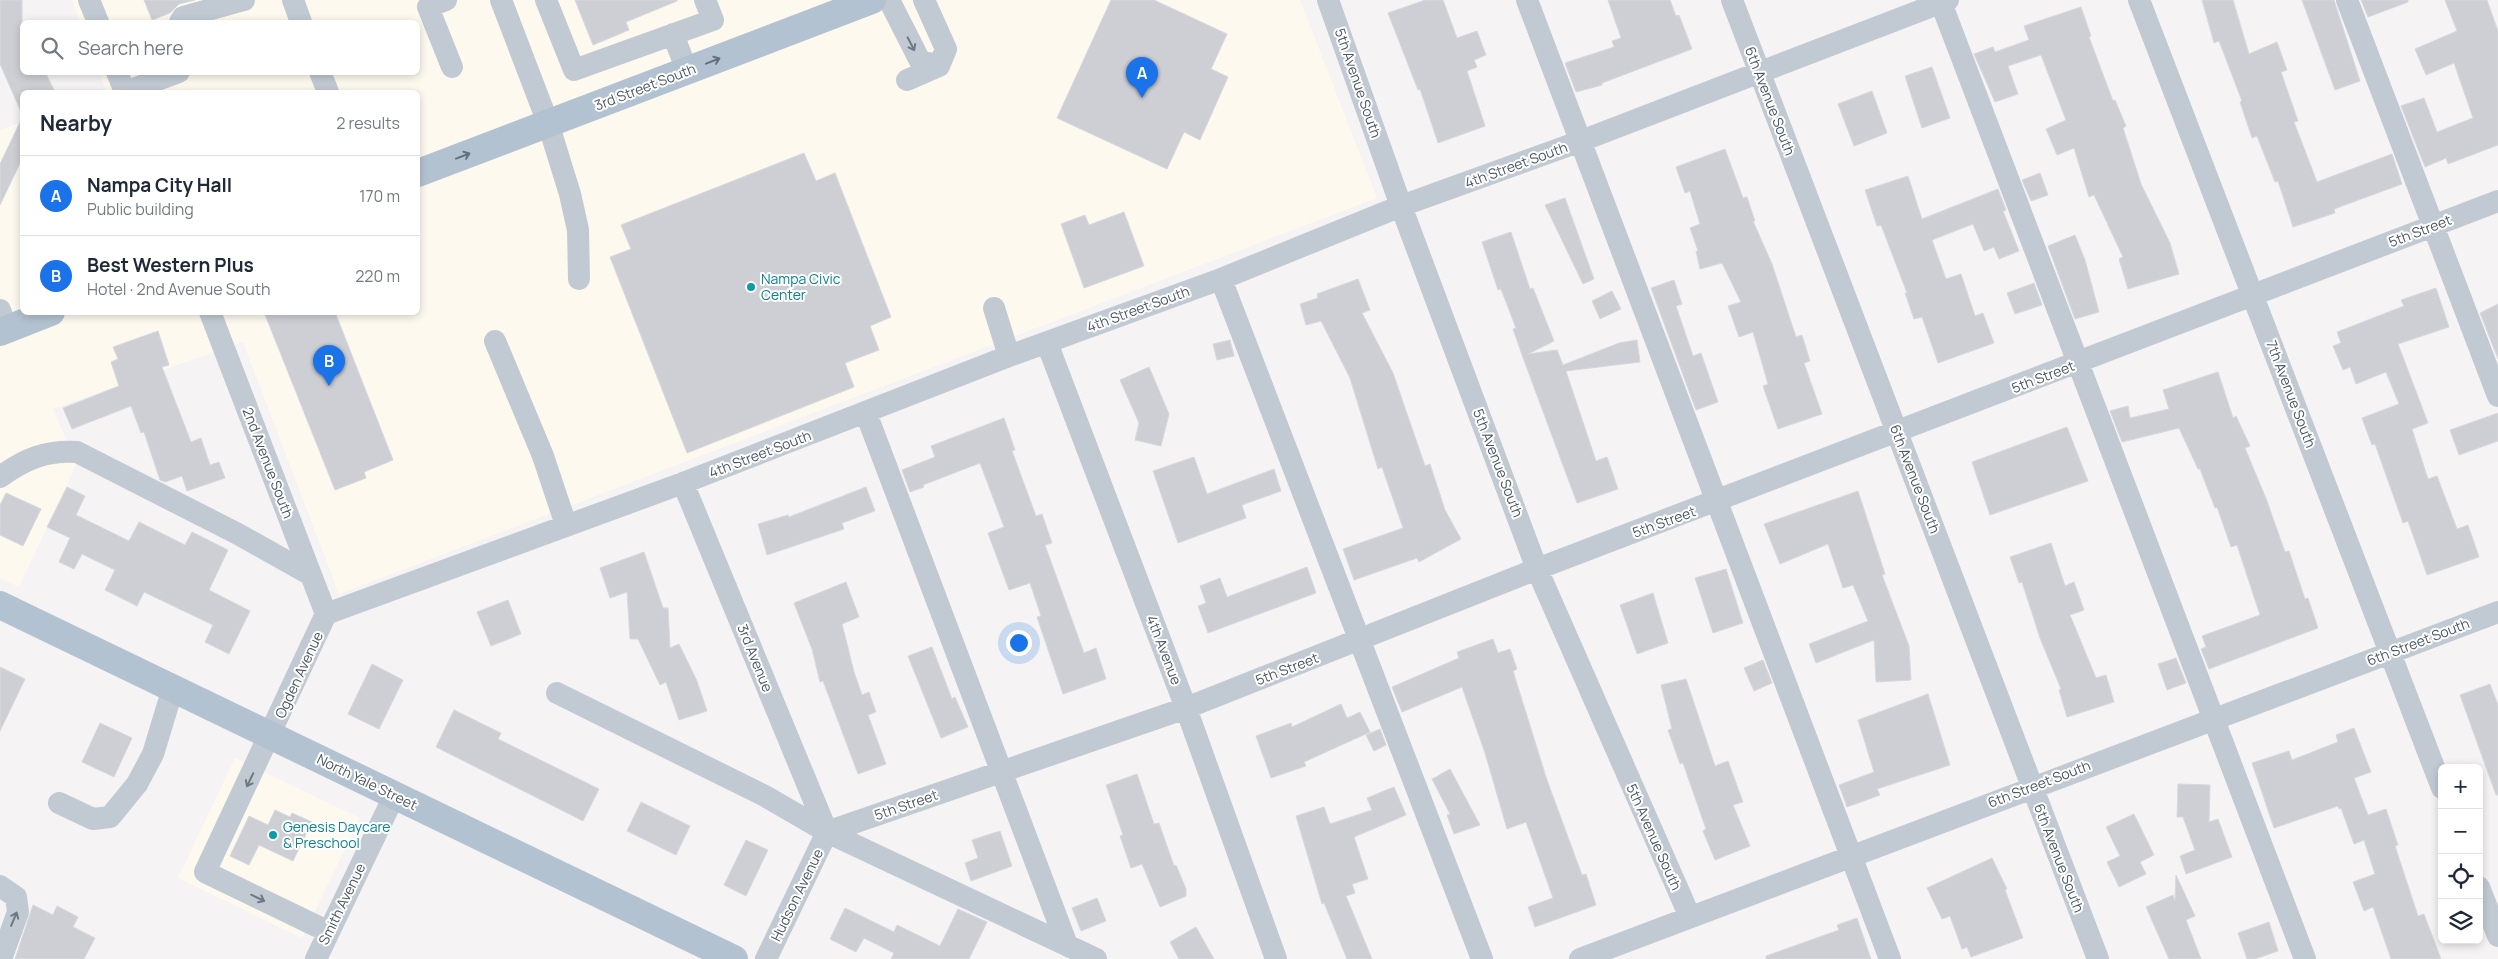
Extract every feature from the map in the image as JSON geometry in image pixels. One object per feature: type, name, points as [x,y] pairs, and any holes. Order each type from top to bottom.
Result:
[{"type":"main road","name":"3rd Street South","points":[[420,172],[872,0]]},
{"type":"main road","points":[[2,324],[39,315]]},
{"type":"main road","name":"North Yale Street","points":[[0,605],[734,959]]},
{"type":"street","points":[[89,0],[97,20]]},
{"type":"street","points":[[181,20],[183,17],[244,0]]},
{"type":"street","points":[[293,0],[300,20]]},
{"type":"street","points":[[446,0],[428,7],[452,67]]},
{"type":"street","points":[[501,0],[548,124],[570,194],[578,230],[579,279]]},
{"type":"street","points":[[546,0],[574,70],[713,20],[705,0]]},
{"type":"street","points":[[889,0],[920,61],[939,66]]},
{"type":"street","points":[[908,80],[939,66],[946,49],[924,0]]},
{"type":"street","name":"5th Avenue South","points":[[1328,0],[1401,206],[1537,569],[1690,918]]},
{"type":"street","points":[[1527,0],[1890,959]]},
{"type":"street","name":"6th Avenue South","points":[[1732,0],[2098,959]]},
{"type":"street","name":"7th Avenue South","points":[[2139,0],[2438,777]]},
{"type":"street","points":[[2347,0],[2498,396]]},
{"type":"street","points":[[1943,1],[2305,959]]},
{"type":"street","name":"4th Street South","points":[[326,614],[683,483],[1009,356],[1047,343],[1076,330],[1221,279],[1401,206],[1581,141],[1943,1]]},
{"type":"street","points":[[673,34],[687,71]]},
{"type":"street","points":[[118,75],[124,90]]},
{"type":"street","points":[[130,90],[170,75]]},
{"type":"street","points":[[321,75],[327,90]]},
{"type":"street","name":"5th Street","points":[[827,832],[1186,708],[1362,640],[1537,569],[2498,201]]},
{"type":"street","points":[[1221,279],[1362,640],[1482,959]]},
{"type":"street","points":[[994,308],[1009,356]]},
{"type":"street","name":"2nd Avenue South","points":[[211,315],[326,614]]},
{"type":"street","points":[[495,341],[543,456],[566,525]]},
{"type":"street","name":"4th Avenue","points":[[1047,343],[1186,708],[1276,959]]},
{"type":"street","points":[[866,413],[1066,945]]},
{"type":"street","points":[[0,477],[22,461],[59,451],[77,452],[238,534],[311,575]]},
{"type":"street","name":"3rd Avenue","points":[[683,483],[827,832]]},
{"type":"street","name":"6th Street South","points":[[1580,959],[2498,612]]},
{"type":"street","name":"Ogden Avenue","points":[[326,614],[271,736],[205,872],[329,932]]},
{"type":"street","points":[[59,803],[93,819],[110,816],[137,784],[154,754],[173,688]]},
{"type":"street","points":[[557,693],[765,796],[827,832],[1096,959]]},
{"type":"street","name":"Smith Avenue","points":[[316,959],[394,796]]},
{"type":"street","name":"Hudson Avenue","points":[[766,959],[827,832]]},
{"type":"street","points":[[0,886],[16,897],[18,912],[1,959]]},
{"type":"street","points":[[2483,897],[2498,936]]},
{"type":"shaded area","points":[[72,0],[1300,0],[1377,198],[339,594],[243,342],[53,409],[66,439],[84,448],[19,587],[0,578],[0,130],[20,123],[20,315],[420,315],[420,90],[106,90],[100,75],[420,75],[420,20],[79,20]]},
{"type":"shaded area","points":[[235,758],[360,818],[302,938],[178,878]]},
{"type":"building","points":[[0,0],[22,0],[20,75],[46,75],[54,90],[20,90],[20,109],[0,64]]},
{"type":"building","points":[[144,0],[195,0],[179,4],[170,13],[152,20]]},
{"type":"building","points":[[575,0],[677,1],[626,22],[629,30],[593,45]]},
{"type":"building","points":[[1111,0],[1154,0],[1227,34],[1211,69],[1228,77],[1200,140],[1184,132],[1167,169],[1057,118]]},
{"type":"building","points":[[1425,0],[1443,0],[1457,38],[1477,31],[1486,55],[1474,60],[1477,67],[1467,71],[1485,126],[1438,143],[1420,89],[1418,90],[1388,13]]},
{"type":"building","points":[[1608,0],[1670,0],[1676,16],[1679,15],[1692,49],[1602,83],[1602,85],[1576,92],[1565,63],[1614,47],[1612,41],[1621,38]]},
{"type":"building","points":[[2202,0],[2233,0],[2249,54],[2277,42],[2287,70],[2281,72],[2298,121],[2294,122],[2317,182],[2392,154],[2402,184],[2334,209],[2335,213],[2293,227],[2278,181],[2275,182],[2257,136],[2252,138],[2240,102],[2242,101],[2219,41],[2214,43]]},
{"type":"building","points":[[2302,0],[2334,0],[2360,81],[2335,90]]},
{"type":"building","points":[[2361,0],[2408,0],[2408,2],[2368,17]]},
{"type":"building","points":[[2445,0],[2487,0],[2498,31],[2498,145],[2448,164],[2446,158],[2425,167],[2401,106],[2424,98],[2437,132],[2473,118],[2454,63],[2426,75],[2415,49],[2457,31]]},
{"type":"building","points":[[2081,7],[2091,36],[2089,37],[2113,101],[2115,100],[2126,126],[2123,128],[2141,184],[2170,243],[2179,274],[2128,289],[2119,259],[2123,257],[2094,195],[2089,197],[2074,148],[2057,155],[2046,129],[2066,120],[2041,55],[2008,66],[2018,94],[1995,102],[1974,54],[1993,47],[1995,52],[2029,40],[2024,26]]},
{"type":"building","points":[[1932,67],[1950,118],[1922,128],[1905,76]]},
{"type":"building","points":[[1872,91],[1887,133],[1854,146],[1838,104]]},
{"type":"building","points":[[20,122],[20,163],[0,205],[0,164]]},
{"type":"building","points":[[1725,149],[1743,198],[1747,197],[1755,221],[1753,221],[1772,264],[1796,337],[1802,335],[1810,361],[1804,363],[1822,414],[1778,429],[1763,386],[1768,384],[1753,332],[1739,337],[1728,306],[1741,302],[1722,263],[1700,269],[1696,251],[1698,251],[1690,228],[1700,224],[1690,191],[1685,193],[1676,167]]},
{"type":"building","name":"Nampa Civic Center","points":[[804,153],[816,181],[835,173],[891,317],[870,326],[879,350],[845,363],[854,387],[687,453],[610,257],[631,249],[621,225]]},
{"type":"building","points":[[2040,173],[2048,195],[2031,201],[2022,180]]},
{"type":"building","points":[[1908,176],[1922,219],[1998,189],[2006,210],[2003,211],[2019,251],[1999,259],[1994,247],[1984,251],[1973,224],[1932,240],[1946,279],[1961,274],[1975,316],[1983,313],[1994,343],[1938,363],[1922,317],[1914,319],[1905,293],[1907,293],[1881,225],[1877,226],[1865,190]]},
{"type":"building","points":[[1565,198],[1594,279],[1583,284],[1545,205]]},
{"type":"building","points":[[1124,212],[1144,266],[1084,288],[1061,224],[1085,215],[1089,225]]},
{"type":"building","points":[[1511,232],[1530,289],[1533,288],[1554,341],[1528,354],[1557,350],[1563,365],[1619,343],[1637,340],[1640,362],[1566,371],[1596,461],[1607,457],[1618,489],[1577,503],[1522,355],[1513,329],[1516,328],[1501,289],[1498,290],[1482,242]]},
{"type":"building","points":[[2075,235],[2085,260],[2099,312],[2075,319],[2048,246]]},
{"type":"building","points":[[1358,279],[1370,310],[1362,313],[1393,373],[1425,466],[1430,464],[1445,510],[1461,539],[1419,562],[1417,558],[1354,580],[1343,549],[1403,528],[1382,467],[1378,469],[1350,378],[1321,321],[1306,325],[1300,304],[1318,298],[1317,294]]},
{"type":"building","points":[[1674,280],[1682,304],[1676,306],[1693,356],[1701,353],[1718,402],[1696,410],[1651,288]]},
{"type":"building","points":[[2034,283],[2042,305],[2015,314],[2007,293]]},
{"type":"building","points":[[2436,288],[2449,327],[2398,344],[2428,423],[2412,429],[2428,479],[2437,476],[2457,529],[2468,525],[2479,557],[2427,575],[2408,521],[2403,523],[2375,444],[2372,445],[2362,418],[2399,404],[2386,372],[2356,384],[2350,367],[2343,370],[2333,346],[2341,343],[2337,332],[2404,306],[2401,300]]},
{"type":"building","points":[[1612,291],[1621,309],[1600,319],[1592,301]]},
{"type":"building","points":[[2498,304],[2498,359],[2480,313]]},
{"type":"building","points":[[265,315],[336,315],[393,460],[364,472],[366,478],[335,490]]},
{"type":"building","points":[[158,331],[169,365],[162,367],[191,442],[201,438],[210,465],[219,462],[225,478],[187,491],[182,476],[165,482],[160,480],[144,432],[141,433],[131,406],[72,429],[63,408],[119,386],[111,362],[118,359],[113,347]]},
{"type":"building","points":[[1230,340],[1234,356],[1217,360],[1213,344]]},
{"type":"building","points":[[1149,367],[1169,414],[1161,446],[1135,440],[1139,423],[1120,380]]},
{"type":"building","points":[[2218,372],[2233,418],[2236,416],[2250,446],[2245,448],[2267,501],[2285,552],[2289,551],[2305,599],[2308,598],[2318,628],[2209,669],[2201,649],[2206,647],[2202,636],[2260,615],[2237,545],[2231,547],[2217,507],[2215,508],[2200,469],[2198,469],[2179,428],[2122,442],[2110,411],[2128,406],[2130,418],[2169,409],[2163,390]]},
{"type":"building","points":[[2498,413],[2498,441],[2459,455],[2450,430]]},
{"type":"building","points":[[1004,418],[1015,450],[1012,451],[1036,516],[1042,514],[1052,543],[1045,545],[1084,653],[1096,648],[1106,679],[1063,694],[1037,617],[1041,616],[1030,583],[1009,590],[988,533],[1004,527],[980,463],[910,492],[902,470],[935,457],[931,446]]},
{"type":"building","points":[[2067,427],[2088,481],[1990,515],[1972,462]]},
{"type":"building","points":[[1194,457],[1207,494],[1274,469],[1281,491],[1242,505],[1246,518],[1178,543],[1153,471]]},
{"type":"building","points":[[67,487],[85,496],[76,515],[129,541],[139,522],[185,545],[192,532],[228,550],[209,590],[250,611],[229,654],[205,642],[213,625],[144,592],[137,606],[105,590],[115,570],[82,554],[74,569],[59,562],[70,538],[47,527]]},
{"type":"building","points":[[866,487],[875,511],[842,523],[844,529],[767,555],[758,524],[788,515],[789,517]]},
{"type":"building","points":[[1858,491],[1885,574],[1882,575],[1909,646],[1911,680],[1876,682],[1874,640],[1816,663],[1809,644],[1868,621],[1853,585],[1843,588],[1828,544],[1780,564],[1764,524]]},
{"type":"building","points":[[6,493],[41,509],[23,546],[0,535],[0,505]]},
{"type":"building","points":[[2051,543],[2065,586],[2074,582],[2084,610],[2070,615],[2096,678],[2106,675],[2114,702],[2067,717],[2059,690],[2061,689],[2040,638],[2022,582],[2019,583],[2010,557]]},
{"type":"building","points":[[644,552],[663,608],[668,608],[670,648],[679,644],[697,681],[707,711],[679,720],[666,682],[660,685],[638,639],[630,639],[627,592],[610,598],[600,568]]},
{"type":"building","points":[[1307,567],[1316,593],[1208,633],[1198,606],[1206,603],[1200,586],[1220,578],[1227,597]]},
{"type":"building","points":[[1726,569],[1743,623],[1713,633],[1695,578]]},
{"type":"building","points":[[846,582],[859,617],[842,624],[862,695],[869,692],[876,712],[868,715],[886,764],[858,774],[823,681],[820,682],[812,649],[794,603]]},
{"type":"building","points":[[1653,593],[1668,643],[1637,654],[1620,605]]},
{"type":"building","points":[[508,600],[521,634],[491,646],[477,612]]},
{"type":"building","points":[[1493,639],[1498,653],[1510,649],[1517,669],[1513,671],[1547,780],[1582,875],[1586,874],[1596,905],[1535,927],[1528,907],[1553,898],[1526,822],[1507,829],[1485,753],[1462,687],[1402,712],[1392,687],[1459,658],[1457,652]]},
{"type":"building","points":[[932,647],[952,699],[955,697],[968,727],[941,738],[908,656]]},
{"type":"building","points":[[2176,658],[2186,683],[2167,690],[2158,664]]},
{"type":"building","points":[[1763,660],[1772,683],[1754,691],[1744,668]]},
{"type":"building","points":[[372,664],[403,680],[379,729],[348,714]]},
{"type":"building","points":[[0,667],[25,679],[0,731]]},
{"type":"building","points":[[1686,679],[1715,766],[1728,761],[1743,802],[1733,805],[1750,846],[1715,860],[1703,831],[1706,829],[1683,763],[1680,764],[1668,730],[1672,729],[1661,685]]},
{"type":"building","points":[[2490,684],[2498,705],[2498,795],[2496,795],[2460,695]]},
{"type":"building","points":[[1928,694],[1950,765],[1877,789],[1880,795],[1847,807],[1839,785],[1874,772],[1858,720]]},
{"type":"building","points":[[1341,704],[1347,718],[1360,712],[1370,732],[1304,762],[1306,766],[1271,778],[1256,736],[1291,723],[1292,727]]},
{"type":"building","points":[[454,710],[501,733],[498,739],[599,789],[583,821],[436,747]]},
{"type":"building","points":[[100,723],[132,738],[114,777],[82,762]]},
{"type":"building","points":[[2354,728],[2371,772],[2354,778],[2368,815],[2386,809],[2398,845],[2395,846],[2418,916],[2424,914],[2441,959],[2391,959],[2373,907],[2364,911],[2353,882],[2375,874],[2364,840],[2354,844],[2341,808],[2339,809],[2338,806],[2274,828],[2252,763],[2289,751],[2292,760],[2338,742],[2336,735]]},
{"type":"building","points":[[1380,729],[1386,745],[1374,751],[1366,735]]},
{"type":"building","points":[[1450,769],[1480,825],[1454,834],[1447,815],[1450,814],[1432,779]]},
{"type":"building","points":[[1137,774],[1154,824],[1159,823],[1174,866],[1176,865],[1186,889],[1186,896],[1160,907],[1142,864],[1131,868],[1120,836],[1123,835],[1106,785]]},
{"type":"building","points":[[2178,784],[2210,785],[2209,822],[2218,819],[2232,857],[2186,874],[2180,856],[2195,850],[2183,817],[2177,817]]},
{"type":"building","points":[[1394,787],[1406,815],[1354,837],[1368,879],[1352,884],[1355,893],[1346,896],[1372,959],[1347,959],[1324,903],[1322,904],[1296,816],[1324,807],[1330,824],[1372,810],[1367,798]]},
{"type":"building","points":[[641,802],[690,826],[676,855],[627,831]]},
{"type":"building","name":"Genesis Daycare & Preschool","points":[[275,810],[290,817],[292,813],[312,822],[293,861],[259,845],[249,865],[230,856],[249,816],[268,825]]},
{"type":"building","points":[[2134,814],[2154,855],[2140,862],[2146,874],[2119,887],[2107,862],[2120,856],[2106,827]]},
{"type":"building","points":[[1000,831],[1012,866],[971,881],[965,863],[978,858],[972,840]]},
{"type":"building","points":[[746,840],[768,850],[746,896],[724,885]]},
{"type":"building","points":[[1992,858],[2007,889],[2005,890],[2023,938],[1971,957],[1967,947],[1962,949],[1950,916],[1942,919],[1927,888]]},
{"type":"building","points":[[2176,875],[2195,916],[2186,920],[2201,959],[2169,959],[2146,907],[2173,895],[2175,901]]},
{"type":"building","points":[[1097,898],[1106,921],[1081,931],[1072,908]]},
{"type":"building","points":[[33,905],[53,915],[57,906],[78,917],[73,927],[95,938],[84,959],[15,959]]},
{"type":"building","points":[[845,908],[894,932],[897,925],[940,946],[958,909],[987,922],[969,959],[891,959],[894,953],[864,938],[856,952],[830,939]]},
{"type":"building","points":[[1857,918],[1871,959],[1766,959],[1766,956],[1839,930],[1837,925]]},
{"type":"building","points":[[2269,922],[2278,951],[2255,959],[2247,959],[2238,933]]},
{"type":"building","points":[[1196,927],[1214,959],[1179,959],[1170,942]]},
{"type":"place","name":"Nampa City Hall","points":[[1142,98]]},
{"type":"place","name":"Nampa Civic Center","points":[[751,287]]},
{"type":"place","name":"Best Western Plus","points":[[329,386]]},
{"type":"place","name":"Genesis Daycare & Preschool","points":[[273,835]]}]
